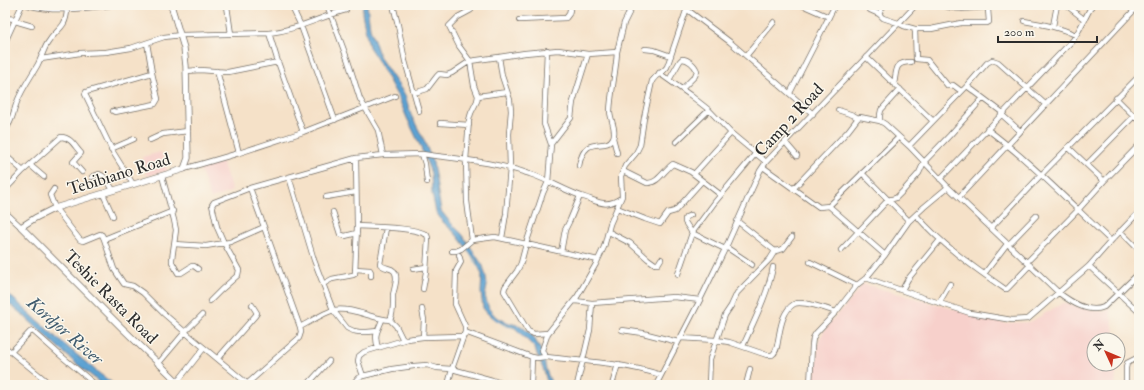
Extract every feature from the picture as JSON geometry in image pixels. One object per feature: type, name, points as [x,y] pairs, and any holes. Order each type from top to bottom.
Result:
[{"type":"main road","name":"Tebibiano Road","points":[[21,227],[55,208],[184,169],[188,158],[187,71],[181,35],[171,5]]},
{"type":"main road","name":"Teshie Rasta Road","points":[[21,227],[158,364],[179,383]]},
{"type":"street","points":[[5,42],[7,32],[22,5]]},
{"type":"street","points":[[28,5],[48,9],[67,10],[111,5]]},
{"type":"street","points":[[228,5],[231,34]]},
{"type":"street","points":[[292,5],[335,120]]},
{"type":"street","points":[[327,5],[348,61],[360,99],[378,130],[383,155]]},
{"type":"street","points":[[393,5],[418,111]]},
{"type":"street","points":[[519,20],[566,18],[569,14],[571,5]]},
{"type":"street","points":[[609,5],[630,11]]},
{"type":"street","points":[[617,153],[613,138],[614,134],[610,110],[620,37],[633,5]]},
{"type":"street","points":[[681,5],[688,7],[813,114]]},
{"type":"street","points":[[802,5],[829,17]]},
{"type":"street","points":[[790,94],[835,5]]},
{"type":"street","points":[[870,5],[870,10],[879,14],[883,18],[904,26],[915,28],[931,29],[954,24],[989,22],[988,9],[986,7],[950,8],[943,5]]},
{"type":"street","points":[[879,14],[884,5]]},
{"type":"street","name":"Camp 2 Road","points":[[656,385],[700,300],[760,171],[766,162],[916,5]]},
{"type":"street","points":[[1053,26],[1057,5]]},
{"type":"street","points":[[1066,5],[1084,20]]},
{"type":"street","points":[[940,179],[988,130],[1076,35],[1092,5]]},
{"type":"street","points":[[959,197],[1139,5]]},
{"type":"street","points":[[545,357],[542,350],[548,333],[575,301],[604,247],[610,224],[621,198],[621,176],[625,166],[640,145],[652,81],[659,73],[666,69],[688,7]]},
{"type":"street","points":[[5,130],[10,124],[24,87],[41,59],[44,48],[54,34],[64,24],[67,10]]},
{"type":"street","points":[[41,59],[80,53],[106,52],[131,48],[164,37],[181,35],[269,33],[284,31],[330,14],[346,10]]},
{"type":"street","points":[[471,10],[458,17],[449,26],[458,46],[470,61],[474,86],[478,96],[471,113],[466,160],[467,200],[472,240]]},
{"type":"street","points":[[5,18],[32,26]]},
{"type":"street","points":[[1024,21],[1053,26],[1076,35]]},
{"type":"street","points":[[746,56],[774,22]]},
{"type":"street","points":[[915,28],[916,59],[927,60],[948,86],[953,84],[961,92]]},
{"type":"street","points":[[269,33],[303,132]]},
{"type":"street","points":[[113,111],[115,112],[155,104],[158,99],[147,43]]},
{"type":"street","points":[[645,49],[654,50],[671,56]]},
{"type":"street","points":[[414,93],[427,89],[439,74],[452,74],[470,61],[547,50],[588,54],[617,52]]},
{"type":"street","points":[[547,50],[544,124],[551,144],[548,182],[543,193],[518,271],[505,287],[504,291],[528,331],[534,334],[548,333]]},
{"type":"street","points":[[551,144],[571,118],[573,102],[588,54]]},
{"type":"street","points":[[499,57],[511,111],[509,134],[510,168],[506,214],[502,238]]},
{"type":"street","points":[[866,57],[933,121]]},
{"type":"street","points":[[669,80],[680,61],[686,60],[695,66],[697,71],[695,76],[682,89]]},
{"type":"street","points":[[909,146],[987,63],[992,60],[998,62],[1045,104]]},
{"type":"street","points":[[187,71],[228,72],[278,62]]},
{"type":"street","points":[[894,84],[899,65],[902,62],[911,62]]},
{"type":"street","points":[[217,71],[239,153]]},
{"type":"street","points":[[133,184],[111,149],[85,94],[86,92],[152,73]]},
{"type":"street","points":[[659,73],[709,110],[731,133],[766,162]]},
{"type":"street","points":[[991,228],[1068,146],[1139,76]]},
{"type":"street","points":[[967,86],[1002,114],[1020,131]]},
{"type":"street","points":[[880,121],[881,110],[900,90]]},
{"type":"street","points":[[478,96],[507,92]]},
{"type":"street","points":[[184,169],[303,132],[395,96]]},
{"type":"street","points":[[841,250],[888,200],[896,198],[903,191],[919,173],[924,162],[983,98]]},
{"type":"street","points":[[1116,98],[1139,121]]},
{"type":"street","points":[[676,142],[709,110]]},
{"type":"street","points":[[838,110],[858,118],[860,117],[880,121],[909,146],[1006,244],[1069,301],[1088,308],[1099,309],[1104,307],[1139,273]]},
{"type":"street","points":[[1087,164],[1139,111]]},
{"type":"street","points":[[793,189],[848,131],[858,118]]},
{"type":"street","points":[[440,123],[469,125]]},
{"type":"street","points":[[988,130],[1041,175],[1111,241]]},
{"type":"street","points":[[150,140],[163,134],[188,131]]},
{"type":"street","points":[[694,174],[731,133]]},
{"type":"street","points":[[5,190],[23,171],[62,137],[69,138],[81,153],[73,162],[82,172]]},
{"type":"street","points":[[763,167],[819,207],[829,206],[899,137]]},
{"type":"street","points":[[579,166],[583,151],[586,148],[607,143],[613,138]]},
{"type":"street","points":[[111,149],[134,140]]},
{"type":"street","points":[[785,142],[797,156]]},
{"type":"street","points":[[916,215],[940,240],[984,274],[1007,289],[1104,181],[1139,145]]},
{"type":"street","points":[[1068,146],[1104,181]]},
{"type":"street","points":[[678,274],[692,233],[720,195],[756,153]]},
{"type":"street","points":[[5,155],[23,171]]},
{"type":"street","points":[[210,301],[239,273],[239,270],[217,227],[212,205],[214,202],[250,188],[356,158],[383,155],[430,155],[466,160],[510,168],[530,174],[571,193],[605,204],[613,203],[621,198]]},
{"type":"street","points":[[423,155],[427,182]]},
{"type":"street","points":[[323,284],[332,279],[355,274],[357,233],[356,158]]},
{"type":"street","points":[[623,171],[651,184],[673,164],[688,170],[720,195]]},
{"type":"street","points":[[30,165],[44,177]]},
{"type":"street","points":[[862,173],[909,221]]},
{"type":"street","points":[[92,177],[99,174],[103,176],[113,190]]},
{"type":"street","points":[[162,176],[173,211],[176,230],[172,262],[178,272],[181,273],[192,266],[198,269]]},
{"type":"street","points":[[289,177],[314,260],[333,310],[347,328],[360,333],[377,331]]},
{"type":"street","points":[[617,208],[660,224],[668,213],[675,212],[702,181]]},
{"type":"street","points":[[810,385],[813,338],[857,285],[866,278],[885,255],[909,221],[948,187]]},
{"type":"street","points":[[54,189],[50,195],[55,208],[82,242],[100,234],[102,235],[114,269],[124,284],[133,286],[143,292],[185,332],[249,384],[299,338],[301,332],[250,188]]},
{"type":"street","points":[[326,197],[356,192]]},
{"type":"street","points":[[103,194],[113,216]]},
{"type":"street","points":[[561,252],[565,230],[580,196]]},
{"type":"street","points":[[829,206],[885,255]]},
{"type":"street","points":[[104,239],[173,211]]},
{"type":"street","points":[[333,212],[340,234],[346,236],[357,233]]},
{"type":"street","points":[[866,278],[970,312],[1012,320],[1025,320],[1031,318],[1045,304],[1090,266],[1120,231],[1139,212]]},
{"type":"street","points":[[6,214],[21,227]]},
{"type":"street","points":[[691,215],[686,217],[685,222],[692,233],[725,248],[752,265]]},
{"type":"street","points":[[984,274],[1006,244],[1011,242],[1036,216]]},
{"type":"street","points":[[737,221],[774,251]]},
{"type":"street","points":[[357,226],[419,231],[427,235],[426,275],[423,289]]},
{"type":"street","points":[[174,244],[206,246],[230,242],[264,228]]},
{"type":"street","points":[[386,228],[380,264],[382,267],[393,270],[396,274],[396,287],[390,320]]},
{"type":"street","points":[[1120,231],[1139,250]]},
{"type":"street","points":[[609,232],[634,245],[652,262],[658,264],[661,259]]},
{"type":"street","points":[[452,251],[456,251],[472,240],[495,237],[598,260]]},
{"type":"street","points":[[774,251],[783,249],[792,237]]},
{"type":"street","points":[[902,290],[908,279],[940,240]]},
{"type":"street","points":[[709,385],[710,359],[725,315],[737,293],[770,259],[774,251]]},
{"type":"street","points":[[448,385],[464,334],[465,326],[455,304],[456,271],[461,262],[459,255]]},
{"type":"street","points":[[810,262],[857,285]]},
{"type":"street","points":[[743,346],[759,310],[773,266]]},
{"type":"street","points":[[1090,266],[1139,312]]},
{"type":"street","points":[[413,269],[426,267]]},
{"type":"street","points":[[355,269],[370,270],[371,276]]},
{"type":"street","points":[[939,303],[950,284]]},
{"type":"street","points":[[575,301],[592,303],[674,297],[700,300]]},
{"type":"street","points":[[577,385],[590,330],[592,303]]},
{"type":"street","points":[[622,330],[679,340],[716,340],[729,342],[767,355],[772,355],[775,353],[780,329],[786,312],[794,304],[798,303],[820,306],[836,312]]},
{"type":"street","points":[[218,358],[255,316],[256,312],[252,305]]},
{"type":"street","points":[[422,309],[424,320],[423,337]]},
{"type":"street","points":[[300,327],[333,310],[348,311],[382,320],[390,320],[396,326],[403,340]]},
{"type":"street","points":[[158,364],[185,332],[202,315]]},
{"type":"street","points":[[378,348],[375,339],[382,320]]},
{"type":"street","points":[[11,352],[32,331],[96,385]]},
{"type":"street","points":[[360,385],[361,377],[358,361],[359,356],[364,352],[403,340],[464,334],[505,346],[535,358],[545,357],[618,364],[661,375]]},
{"type":"street","points":[[5,347],[44,379],[47,382],[47,385]]},
{"type":"street","points":[[179,383],[204,348]]},
{"type":"street","points":[[1126,385],[1126,368],[1128,363],[1139,357]]},
{"type":"street","points":[[531,385],[535,358]]},
{"type":"street","points":[[307,385],[329,361]]},
{"type":"street","points":[[612,385],[618,364]]},
{"type":"street","points":[[352,385],[361,377],[392,369],[427,365],[437,368],[452,369],[491,382],[507,385]]},
{"type":"street","points":[[746,385],[750,369]]},
{"type":"shaded area","points":[[161,152],[167,171],[147,176],[142,157]]},
{"type":"shaded area","points":[[222,161],[232,191],[211,199],[200,169]]},
{"type":"shaded area","points":[[863,284],[1004,323],[1030,322],[1063,303],[1105,312],[1109,306],[1114,332],[1086,332],[1086,372],[1116,372],[1115,385],[813,385],[819,340],[829,323],[843,309]]},
{"type":"water","points":[[363,5],[367,5],[370,28],[380,58],[405,95],[411,115],[424,140],[433,163],[441,211],[462,234],[483,266],[487,286],[485,296],[489,309],[496,317],[509,323],[521,326],[533,336],[543,354],[546,370],[552,385],[548,385],[534,347],[515,328],[494,319],[483,308],[481,292],[482,275],[476,260],[436,212],[432,194],[431,173],[419,143],[399,99],[369,47],[362,13]]},
{"type":"water","points":[[5,291],[58,339],[115,385],[103,385],[73,361],[23,315],[5,301]]},
{"type":"waterway","points":[[467,249],[479,268]]},
{"type":"waterway","points":[[492,317],[506,326],[512,327]]},
{"type":"water label","name":"Kordjor River","points":[[65,331]]}]
